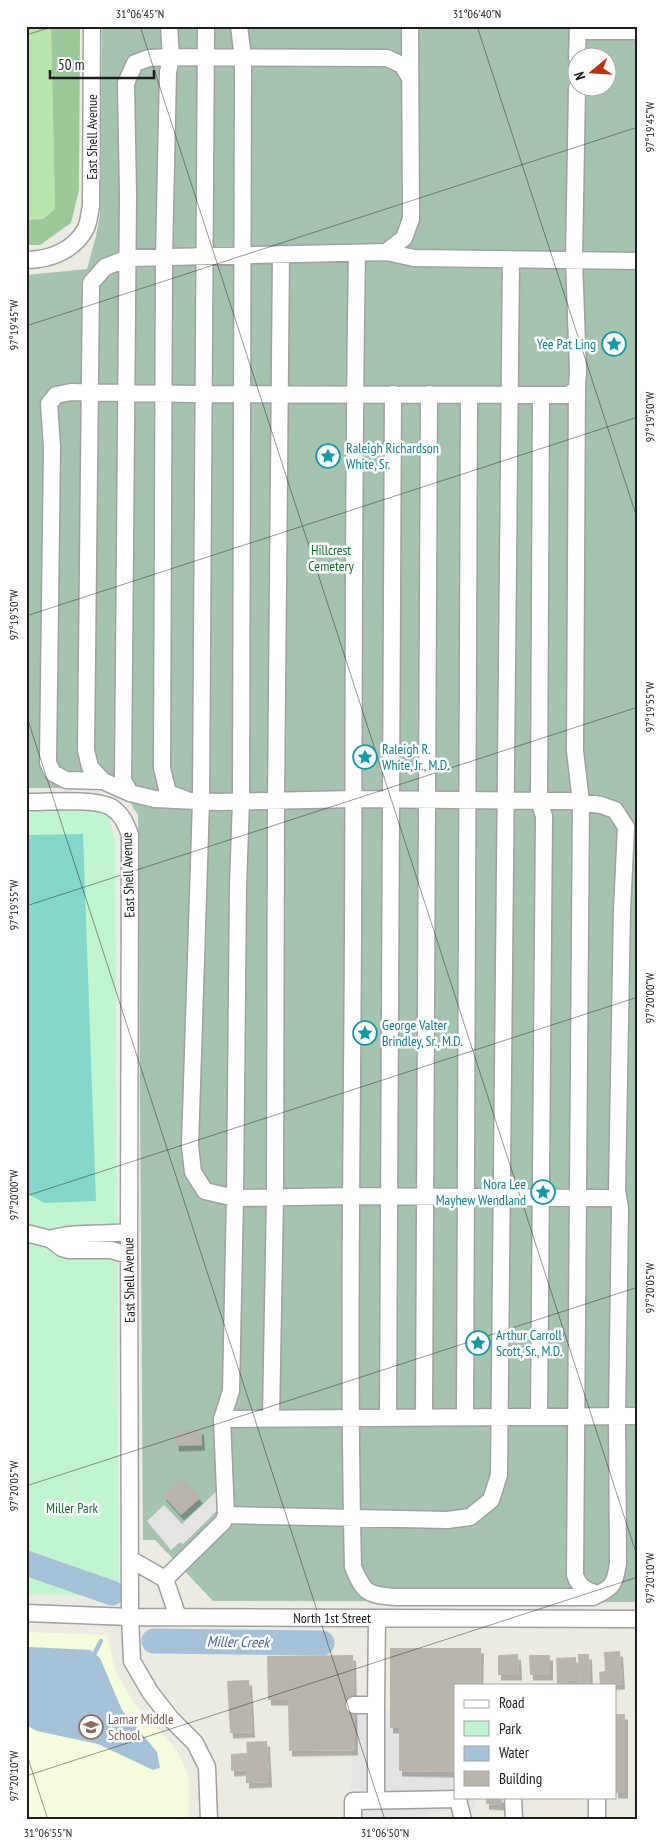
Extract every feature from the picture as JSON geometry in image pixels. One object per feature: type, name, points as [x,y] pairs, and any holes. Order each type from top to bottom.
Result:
[{"type":"street","name":"East Shell Avenue","points":[[26,260],[41,260],[62,252],[74,242],[87,226],[91,205],[92,26]]},
{"type":"street","points":[[169,26],[170,57],[168,72],[164,257],[162,768],[168,793],[194,801]]},
{"type":"street","points":[[206,26],[204,57],[203,393],[194,801],[190,1146],[193,1172],[205,1191],[235,1198],[351,1196],[618,1198]]},
{"type":"street","points":[[386,252],[404,238],[411,219],[410,26]]},
{"type":"street","points":[[165,1579],[223,1522],[226,1515],[222,1419],[231,1391],[238,886],[241,801],[243,58],[241,28]]},
{"type":"street","points":[[578,48],[578,29],[638,31]]},
{"type":"street","points":[[130,793],[123,780],[128,258],[126,83],[135,63],[149,58],[170,57],[387,58],[402,65],[410,78]]},
{"type":"street","points":[[577,98],[574,260],[578,371],[575,751],[581,802],[575,1575],[578,1584],[589,1592],[599,1594]]},
{"type":"street","points":[[103,781],[90,767],[86,750],[91,282],[106,267],[128,258],[386,252],[414,258],[638,261]]},
{"type":"street","points":[[357,253],[354,394],[353,799],[350,1417],[353,1566],[361,1585],[374,1595],[396,1597],[592,1598],[608,1590],[616,1579],[618,1563],[617,1416],[620,1208],[617,1190],[622,910],[626,827],[615,810],[602,805],[581,802],[353,799],[194,801],[155,799],[130,793],[103,781],[66,780],[53,773],[48,763],[52,447],[49,404],[56,395],[71,392],[90,393],[243,393],[280,394],[354,394],[429,394],[570,395],[577,388]]},
{"type":"street","points":[[272,1418],[281,254]]},
{"type":"street","points":[[226,1515],[447,1520],[470,1517],[491,1500],[499,1475],[511,260]]},
{"type":"street","points":[[388,1417],[393,394]]},
{"type":"street","points":[[424,1417],[429,394]]},
{"type":"street","points":[[464,1417],[469,395]]},
{"type":"street","points":[[539,1417],[544,816],[539,801],[541,395]]},
{"type":"street","name":"East Shell Avenue","points":[[26,802],[95,802],[111,807],[125,820],[130,835],[129,1255],[130,1617],[132,1661],[150,1692],[171,1720],[195,1744],[207,1767],[209,1820]]},
{"type":"street","points":[[50,1239],[63,1235],[129,1232]]},
{"type":"street","points":[[26,1233],[50,1239],[68,1250],[111,1250],[129,1255]]},
{"type":"street","points":[[222,1419],[638,1416]]},
{"type":"street","points":[[130,1559],[165,1579],[178,1617]]},
{"type":"street","name":"North 1st Street","points":[[26,1613],[130,1617],[638,1620]]},
{"type":"street","points":[[376,1800],[377,1618]]},
{"type":"street","points":[[354,1705],[376,1705]]},
{"type":"street","points":[[513,1798],[514,1820]]},
{"type":"street","points":[[597,1798],[597,1820]]},
{"type":"street","points":[[353,1820],[353,1801],[458,1799],[463,1820]]},
{"type":"shaded area","points":[[83,834],[96,1201],[45,1203],[26,1193],[26,835]]},
{"type":"shaded area","points":[[220,1488],[230,1498],[183,1544],[180,1542],[171,1550],[147,1521],[164,1505],[182,1524]]},
{"type":"shaded area","name":"Lamar Middle School","points":[[26,1632],[107,1635],[115,1670],[135,1705],[176,1749],[189,1777],[189,1820],[26,1820]]},
{"type":"shaded area","points":[[390,1710],[390,1728],[399,1728],[399,1771],[454,1772],[454,1798],[474,1798],[475,1808],[428,1813],[428,1820],[360,1820],[351,1798],[352,1750],[355,1749],[354,1711]]},
{"type":"green space","points":[[26,26],[51,26],[55,209],[43,219],[26,220]]},
{"type":"green space","points":[[51,26],[80,26],[79,190],[71,223],[40,245],[26,245],[26,220],[43,219],[55,209]]},
{"type":"green space","name":"Hillcrest Cemetery","points":[[102,26],[638,26],[638,1602],[213,1601],[155,1540],[143,1540],[138,815],[128,799],[95,788],[26,788],[26,275],[87,269],[100,214]]},
{"type":"green space","name":"Miller Park","points":[[26,810],[92,810],[109,816],[115,840],[119,1596],[26,1594]]},
{"type":"water","points":[[26,1648],[90,1650],[100,1658],[122,1710],[157,1752],[160,1768],[153,1770],[98,1744],[37,1731],[26,1725]]},
{"type":"building","points":[[201,1429],[202,1445],[176,1446],[175,1431]]},
{"type":"building","points":[[182,1478],[200,1498],[181,1515],[163,1495]]},
{"type":"building","points":[[390,1648],[481,1648],[480,1684],[454,1684],[454,1772],[399,1771],[399,1728],[390,1728]]},
{"type":"building","points":[[620,1651],[622,1684],[600,1684],[599,1672],[605,1671],[604,1652]]},
{"type":"building","points":[[518,1654],[519,1675],[498,1675],[498,1655]]},
{"type":"building","points":[[578,1654],[589,1654],[590,1684],[579,1684]]},
{"type":"building","points":[[353,1655],[355,1750],[289,1751],[288,1700],[268,1700],[267,1656]]},
{"type":"building","points":[[529,1655],[550,1655],[550,1675],[530,1675]]},
{"type":"building","points":[[576,1657],[577,1680],[569,1681],[569,1684],[557,1684],[556,1658]]},
{"type":"building","points":[[249,1680],[252,1732],[230,1733],[227,1681]]},
{"type":"building","points":[[616,1714],[625,1714],[625,1793],[616,1793]]},
{"type":"building","points":[[267,1741],[269,1782],[246,1783],[246,1770],[231,1771],[231,1754],[247,1753],[246,1742]]},
{"type":"building","points":[[486,1798],[502,1798],[502,1805],[486,1804]]},
{"type":"waterway","name":"Miller Creek","points":[[26,1563],[112,1593]]},
{"type":"waterway","points":[[92,1658],[101,1641]]},
{"type":"waterway","name":"Miller Creek","points":[[154,1641],[322,1643]]},
{"type":"place","name":"Yee Pat Ling","points":[[614,344]]},
{"type":"place","name":"Raleigh Richardson White, Sr.","points":[[328,456]]},
{"type":"place","name":"Raleigh R. White, Jr., M.D.","points":[[365,757]]},
{"type":"place","name":"George Valter Brindley, Sr., M.D.","points":[[365,1033]]},
{"type":"place","name":"Nora Lee Mayhew Wendland","points":[[543,1192]]},
{"type":"place","name":"Arthur Carroll Scott, Sr., M.D.","points":[[478,1343]]},
{"type":"place","name":"Lamar Middle School","points":[[91,1727]]}]
